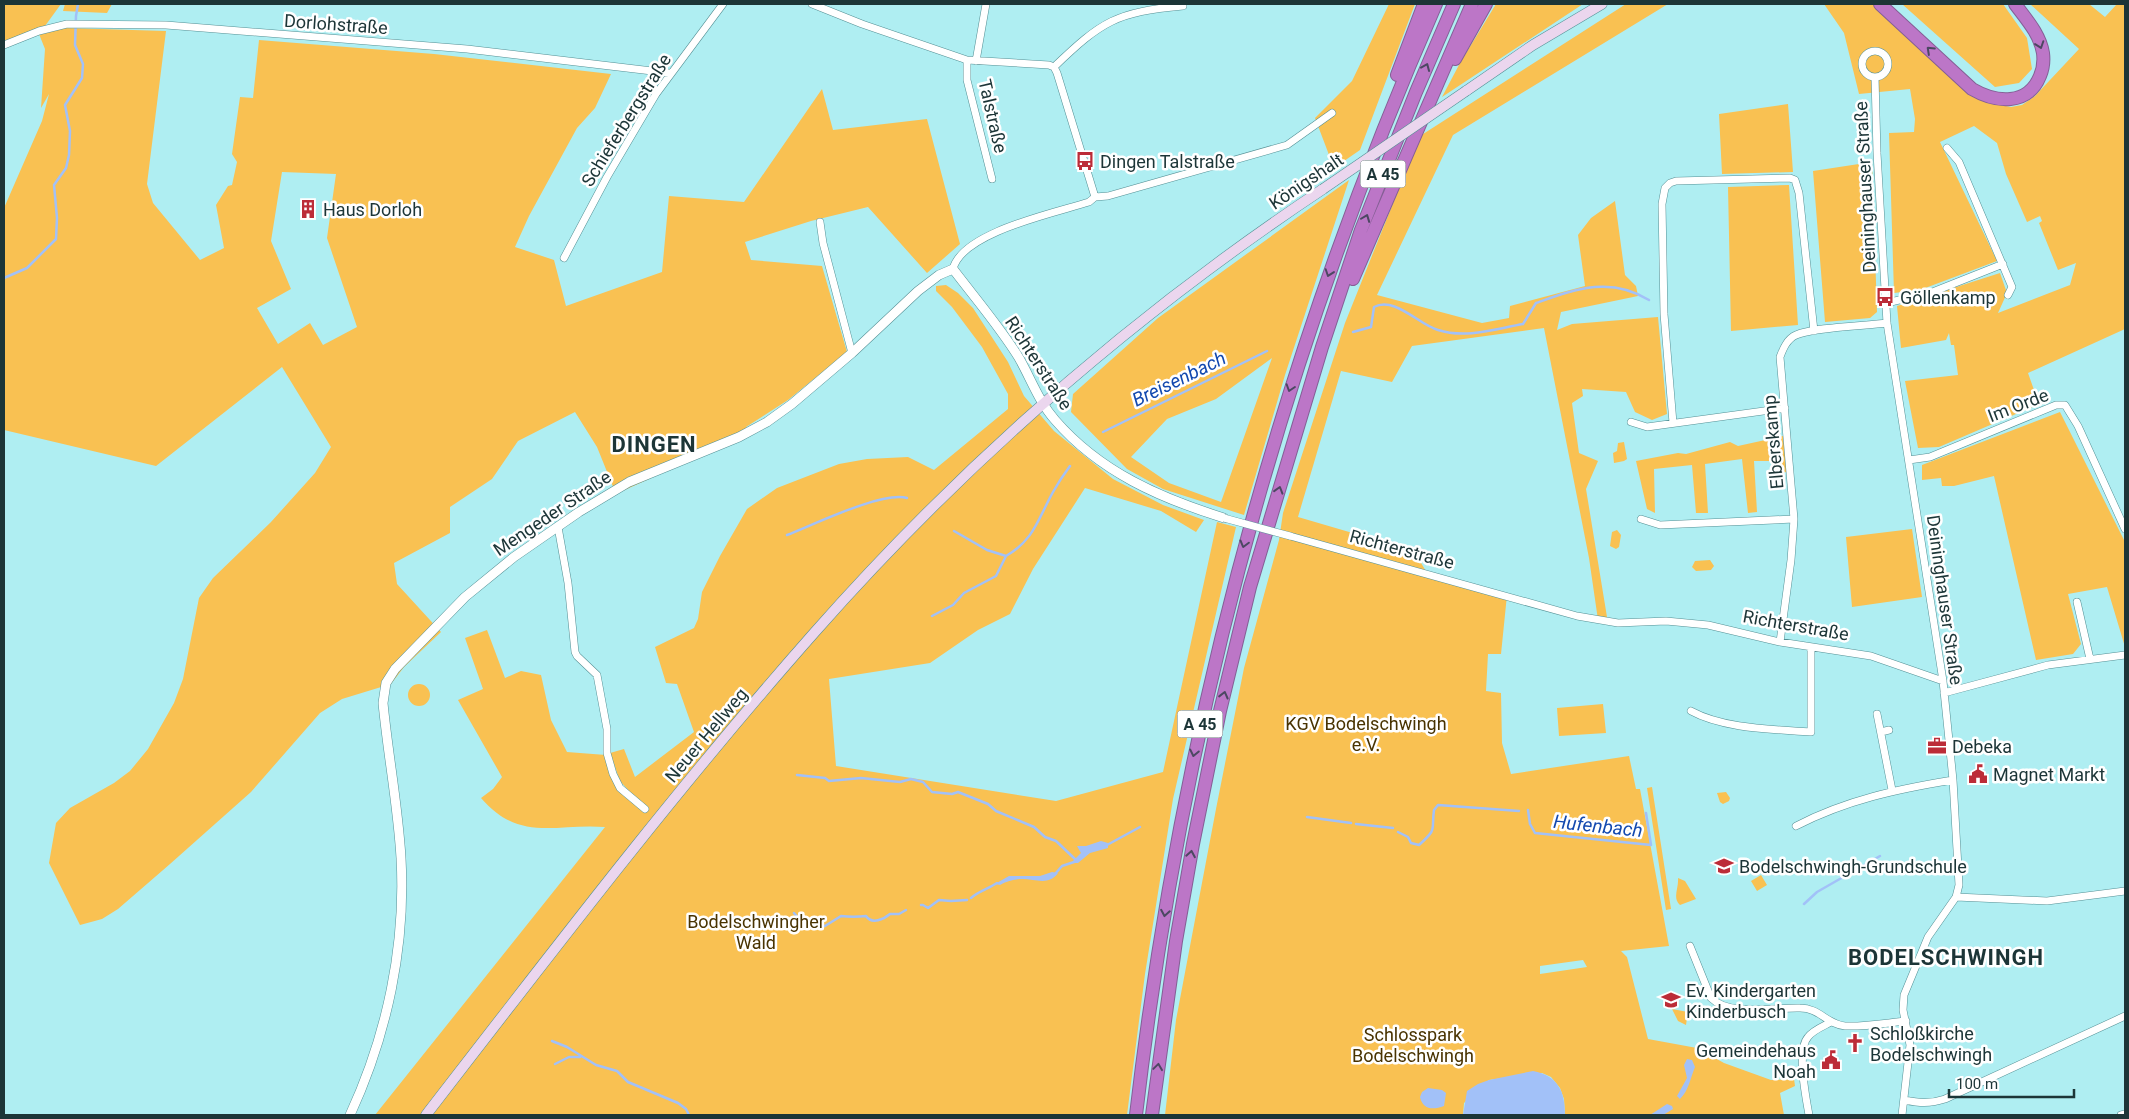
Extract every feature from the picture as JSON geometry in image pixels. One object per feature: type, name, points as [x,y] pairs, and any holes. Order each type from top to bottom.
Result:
[{"type":"highway","points":[[1376,145],[1404,52],[1424,4]]},
{"type":"highway","name":"A 45","points":[[1136,1115],[1151,1000],[1176,843],[1222,631],[1276,433],[1305,342],[1376,145],[1436,4]]},
{"type":"highway","name":"A 45","points":[[1152,1115],[1179,922],[1193,844],[1220,711],[1250,587],[1322,347],[1364,221],[1454,4]]},
{"type":"highway","points":[[1322,347],[1336,327],[1362,256],[1472,4]]},
{"type":"highway","points":[[1434,90],[1486,4]]},
{"type":"highway","points":[[1880,4],[1972,89],[1988,97],[2004,100],[2018,98],[2032,90],[2038,82],[2044,64],[2039,39],[2015,4]]},
{"type":"main road","name":"Königshalt","points":[[1042,404],[1123,336],[1226,255],[1533,45],[1602,4]]},
{"type":"main road","name":"Neuer Hellweg","points":[[426,1115],[662,814],[816,631],[922,519],[1042,404]]},
{"type":"street","name":"Schieferbergstraße","points":[[564,258],[607,177],[669,74],[724,4]]},
{"type":"street","name":"Talstraße","points":[[812,4],[862,24],[967,60],[1049,65],[1054,67]]},
{"type":"street","points":[[976,61],[986,4]]},
{"type":"street","points":[[1094,197],[1073,123],[1054,67],[1083,39],[1102,24],[1140,10],[1183,6]]},
{"type":"street","name":"Dorlohstraße","points":[[4,45],[67,24],[166,26],[457,48],[669,74]]},
{"type":"street","name":"Talstraße","points":[[967,60],[967,80],[992,179]]},
{"type":"street","name":"Deininghauser Straße","points":[[1875,77],[1877,153],[1887,323],[1943,681],[1953,780],[1959,885],[1956,897],[1928,937],[1904,995],[1910,1045],[1902,1115]]},
{"type":"street","name":"Mengeder Straße","points":[[350,1115],[364,1084],[384,1024],[398,949],[401,857],[383,703],[386,683],[399,665],[465,597],[514,557],[629,482],[738,437],[767,422],[792,404],[852,352],[918,291],[939,275],[953,269],[955,260],[965,250],[1000,229],[1089,202],[1094,197],[1108,196],[1287,144],[1332,114]]},
{"type":"street","points":[[1947,148],[1960,162],[2003,264],[2012,287],[2008,295]]},
{"type":"street","points":[[1672,423],[1664,314],[1662,254],[1663,193],[1670,183],[1676,181],[1790,178],[1795,180],[1799,193],[1814,331]]},
{"type":"street","points":[[820,222],[823,243],[852,352]]},
{"type":"street","points":[[1886,303],[1930,293],[2003,264]]},
{"type":"street","name":"Richterstraße","points":[[953,269],[1019,358],[1042,404],[1066,432],[1100,461],[1120,475],[1145,489],[1180,504],[1224,518],[1578,616],[1618,623],[1666,622],[1708,625],[1811,648],[1871,656],[1943,681]]},
{"type":"street","name":"Elberskamp","points":[[1780,642],[1791,560],[1794,518],[1780,357],[1782,350],[1796,335],[1814,331],[1887,323]]},
{"type":"street","name":"Im Orde","points":[[1909,460],[1930,457],[2056,405],[2065,405],[2078,426],[2125,529]]},
{"type":"street","points":[[1630,422],[1647,427],[1785,408]]},
{"type":"street","points":[[1641,519],[1660,525],[1794,518]]},
{"type":"street","points":[[558,527],[568,582],[575,652],[597,676],[607,729],[609,763],[620,788],[645,809]]},
{"type":"street","points":[[2077,602],[2090,659]]},
{"type":"street","points":[[1690,711],[1705,719],[1758,728],[1811,732],[1811,648]]},
{"type":"street","points":[[1944,693],[2048,666],[2125,655]]},
{"type":"street","points":[[1878,714],[1892,790]]},
{"type":"street","points":[[1881,732],[1890,730]]},
{"type":"street","points":[[1796,826],[1822,813],[1892,790],[1953,780]]},
{"type":"street","points":[[1956,897],[2047,901],[2125,891]]},
{"type":"street","points":[[1690,946],[1710,996],[1714,1001],[1731,1008],[1748,1010],[1806,1008],[1820,1013],[1831,1022],[1855,1026],[1906,1021]]},
{"type":"street","points":[[1904,1100],[1920,1103],[1945,1099],[2125,1016]]},
{"type":"street","points":[[1809,1115],[1804,1082],[1804,1044],[1807,1037],[1831,1022]]},
{"type":"street","points":[[2121,1115],[2125,1114]]},
{"type":"green space","points":[[4,4],[61,4],[45,26],[4,44]]},
{"type":"green space","points":[[65,4],[112,4],[107,13],[63,11]]},
{"type":"green space","points":[[1389,4],[1415,4],[1360,150],[1334,168],[1315,118],[1352,81]]},
{"type":"green space","points":[[1496,4],[1583,4],[1442,97],[1460,63]]},
{"type":"green space","points":[[1626,4],[1668,4],[1453,135],[1377,295],[1482,323],[1509,318],[1510,306],[1585,286],[1578,235],[1591,218],[1615,201],[1625,275],[1636,286],[1638,296],[1561,312],[1557,330],[1572,324],[1658,317],[1667,414],[1652,420],[1635,412],[1626,392],[1582,389],[1583,396],[1572,403],[1579,453],[1598,461],[1586,489],[1607,617],[1598,620],[1589,558],[1544,328],[1412,346],[1392,382],[1341,371],[1298,517],[1414,551],[1427,573],[1507,595],[1501,654],[1488,654],[1486,691],[1501,693],[1502,743],[1511,774],[1629,756],[1636,789],[1640,789],[1669,946],[1621,951],[1627,957],[1648,1039],[1697,1048],[1724,1063],[1771,1080],[1794,1079],[1795,1086],[1780,1093],[1784,1115],[1565,1115],[1564,1099],[1560,1088],[1551,1077],[1542,1073],[1489,1080],[1464,1103],[1463,1115],[1165,1115],[1176,1020],[1216,809],[1244,668],[1279,540],[1283,513],[1345,323],[1420,136]],"holes":[[[1583,960],[1587,967],[1540,974],[1540,966]]]},
{"type":"green space","points":[[1824,4],[1875,4],[1943,70],[1986,102],[2011,107],[2022,105],[2035,96],[2079,49],[2030,4],[2089,4],[2105,17],[2117,4],[2125,4],[2125,329],[2028,373],[2039,404],[1939,447],[1918,448],[1905,381],[1958,375],[1954,345],[1951,345],[1949,333],[1946,340],[1901,348],[1897,306],[2000,273],[2007,293],[1998,313],[2070,285],[2076,263],[2058,270],[2039,223],[2042,221],[2040,216],[2027,222],[2006,174],[1997,143],[1974,126],[1940,142],[1997,261],[1920,290],[1894,293],[1889,133],[1914,132],[1915,119],[1910,89],[1859,94],[1844,33]]},
{"type":"green space","points":[[1902,4],[2003,4],[2027,38],[2032,69],[2019,83],[1995,87]]},
{"type":"green space","points":[[66,28],[166,31],[147,184],[153,203],[200,260],[224,248],[216,205],[228,186],[232,185],[237,162],[232,154],[240,97],[253,98],[259,40],[434,54],[611,74],[595,108],[577,128],[529,216],[515,247],[554,260],[566,306],[662,272],[669,196],[744,202],[822,89],[833,130],[927,119],[960,244],[927,273],[868,207],[811,221],[745,242],[751,260],[822,266],[847,352],[788,400],[746,427],[748,434],[616,494],[597,447],[575,412],[518,441],[492,479],[450,507],[450,533],[394,563],[397,584],[441,632],[404,667],[391,684],[342,699],[320,713],[251,792],[170,864],[118,909],[102,919],[80,925],[49,863],[56,823],[70,808],[114,783],[130,771],[148,749],[174,703],[183,679],[199,598],[213,578],[271,522],[315,473],[331,447],[282,367],[156,466],[4,430],[4,208],[42,121],[49,94],[41,108],[45,49],[39,34]],"holes":[[[282,172],[336,174],[327,238],[357,327],[323,345],[310,323],[278,344],[257,308],[291,289],[271,241]]]},
{"type":"green space","points":[[1788,104],[1793,172],[1722,174],[1719,114]]},
{"type":"green space","points":[[1872,162],[1877,312],[1870,318],[1825,322],[1813,171]]},
{"type":"green space","points":[[1349,180],[1285,375],[1244,515],[1163,489],[1127,469],[1071,412],[1073,394],[1158,318]],"holes":[[[1272,358],[1221,502],[1169,483],[1131,457],[1167,419],[1216,399]]]},
{"type":"green space","points":[[1789,185],[1798,325],[1731,331],[1728,187]]},
{"type":"green space","name":"Bodelschwingher Wald","points":[[946,285],[958,293],[973,308],[1008,362],[1024,396],[1054,431],[1113,479],[1163,505],[1204,520],[1196,532],[1161,511],[1085,488],[1033,569],[1010,614],[978,630],[930,663],[829,679],[836,766],[1056,801],[1163,772],[1217,522],[1236,527],[1173,799],[1145,974],[1127,1115],[375,1115],[605,827],[539,828],[524,826],[510,821],[495,812],[481,798],[493,789],[502,777],[458,700],[483,689],[465,638],[487,630],[505,678],[521,671],[541,675],[551,720],[567,752],[606,755],[619,790],[627,799],[631,793],[620,781],[610,753],[624,749],[635,777],[694,732],[677,684],[666,683],[655,647],[694,628],[698,619],[702,592],[747,509],[777,488],[839,464],[867,459],[908,457],[934,470],[1008,409],[1008,394],[982,347],[952,307],[936,291],[936,286]]},
{"type":"green space","points":[[2060,412],[2125,542],[2125,647],[2107,587],[2068,594],[2081,644],[2073,654],[2036,660],[1994,476],[1954,486],[1942,486],[1941,478],[1922,480],[1922,465]]},
{"type":"green space","points":[[1783,436],[1788,472],[1775,473],[1774,461],[1754,461],[1757,512],[1748,513],[1742,459],[1705,464],[1708,513],[1696,513],[1692,465],[1654,469],[1655,513],[1647,509],[1636,461],[1678,453],[1686,454],[1730,442],[1738,446]]},
{"type":"green space","points":[[1624,442],[1627,459],[1614,463],[1613,453],[1617,451],[1618,443]]},
{"type":"green space","points":[[1912,529],[1922,597],[1852,607],[1846,537]]},
{"type":"green space","points":[[1617,530],[1621,535],[1619,547],[1616,549],[1610,546],[1612,532]]},
{"type":"green space","points":[[1710,560],[1714,566],[1711,570],[1696,571],[1692,567],[1695,561]]},
{"type":"green space","points":[[419,684],[427,687],[430,695],[427,703],[419,706],[411,703],[408,695],[411,687]]},
{"type":"green space","points":[[1603,704],[1606,733],[1559,736],[1557,708]]},
{"type":"green space","points":[[1652,787],[1671,909],[1666,910],[1647,788]]},
{"type":"green space","points":[[1726,792],[1730,798],[1729,801],[1723,804],[1720,802],[1717,793]]},
{"type":"green space","points":[[1761,875],[1767,885],[1757,891],[1751,881]]},
{"type":"green space","points":[[1678,878],[1685,881],[1696,899],[1680,905],[1676,899]]},
{"type":"green space","points":[[1672,1009],[1688,1012],[1686,1025],[1678,1021]]},
{"type":"water","points":[[1101,841],[1108,843],[1108,848],[1090,853],[1078,863],[1073,863],[1081,853],[1077,846],[1086,846]]},
{"type":"water","points":[[1052,872],[1058,873],[1046,881],[1020,879],[1011,880],[1000,885],[995,884],[1009,876],[1040,876]]},
{"type":"water","points":[[1687,1059],[1692,1060],[1695,1067],[1687,1088],[1680,1099],[1677,1096],[1687,1078],[1684,1065]]},
{"type":"water","points":[[1533,1071],[1549,1077],[1558,1086],[1564,1099],[1565,1115],[1463,1115],[1467,1091],[1478,1084]]},
{"type":"water","points":[[1428,1088],[1442,1090],[1446,1093],[1444,1106],[1429,1108],[1423,1104],[1420,1097],[1422,1092]]},
{"type":"water","points":[[1667,1104],[1672,1106],[1673,1109],[1663,1115],[1650,1115]]},
{"type":"waterway","points":[[4,278],[27,268],[56,239],[57,218],[54,185],[66,168],[69,155],[70,131],[65,105],[82,78],[83,64],[75,45],[78,4]]},
{"type":"waterway","name":"Breisenbach","points":[[1353,332],[1371,327],[1374,307],[1382,305],[1390,305],[1407,312],[1438,330],[1459,334],[1523,324],[1536,303],[1565,293],[1593,287],[1621,288],[1649,300]]},
{"type":"waterway","name":"Breisenbach","points":[[1103,432],[1267,351]]},
{"type":"waterway","name":"Breisenbach","points":[[954,531],[987,550],[1006,556],[1029,536],[1070,466]]},
{"type":"waterway","name":"Breisenbach","points":[[787,535],[881,499],[907,498]]},
{"type":"waterway","points":[[932,616],[953,605],[964,593],[996,576],[1006,556]]},
{"type":"waterway","points":[[797,775],[825,778],[829,781],[861,778],[900,782],[911,779],[923,782],[932,792],[952,794],[958,792],[988,804],[996,811],[1034,827],[1045,837],[1056,841],[1076,860]]},
{"type":"waterway","name":"Hufenbach","points":[[1398,832],[1408,837],[1411,843],[1419,845],[1431,832],[1434,810],[1438,805],[1519,811]]},
{"type":"waterway","name":"Hufenbach","points":[[1528,810],[1530,824],[1535,833],[1651,845],[1646,813]]},
{"type":"waterway","name":"Hufenbach","points":[[1307,817],[1351,823]]},
{"type":"waterway","name":"Hufenbach","points":[[1356,824],[1393,828]]},
{"type":"waterway","name":"Hufenbach","points":[[1107,845],[1140,827]]},
{"type":"waterway","points":[[1804,904],[1817,892],[1880,856]]},
{"type":"waterway","name":"Hufenbach","points":[[1055,874],[1062,866],[1074,862]]},
{"type":"waterway","name":"Hufenbach","points":[[971,898],[997,883]]},
{"type":"waterway","name":"Hufenbach","points":[[921,905],[928,908],[939,900],[967,900]]},
{"type":"waterway","name":"Hufenbach","points":[[794,913],[803,924],[825,926],[841,916],[866,916],[875,921],[890,914],[899,914],[906,910]]},
{"type":"waterway","points":[[552,1041],[567,1047],[596,1065],[617,1071],[628,1082],[678,1103],[686,1109],[689,1115]]},
{"type":"waterway","points":[[555,1064],[569,1057],[580,1057]]},
{"type":"place","name":"Dingen Talstraße","points":[[1085,161]]},
{"type":"place","name":"Haus Dorloh","points":[[308,209]]},
{"type":"place","name":"Göllenkamp","points":[[1885,297]]},
{"type":"place","name":"Debeka","points":[[1937,746]]},
{"type":"place","name":"Magnet Markt","points":[[1978,774]]},
{"type":"place","name":"Bodelschwingh-Grundschule","points":[[1724,866]]},
{"type":"place","name":"Ev. Kindergarten Kinderbusch","points":[[1671,1000]]},
{"type":"place","name":"Schloßkirche Bodelschwingh","points":[[1855,1043]]},
{"type":"place","name":"Gemeindehaus Noah","points":[[1831,1060]]},
{"type":"district","name":"DINGEN","points":[[654,444]]},
{"type":"district","name":"BODELSCHWINGH","points":[[1946,957]]},
{"type":"park label","name":"KGV Bodelschwingh e.V.","points":[[1366,733]]},
{"type":"park label","name":"Schlosspark Bodelschwingh","points":[[1413,1044]]}]
